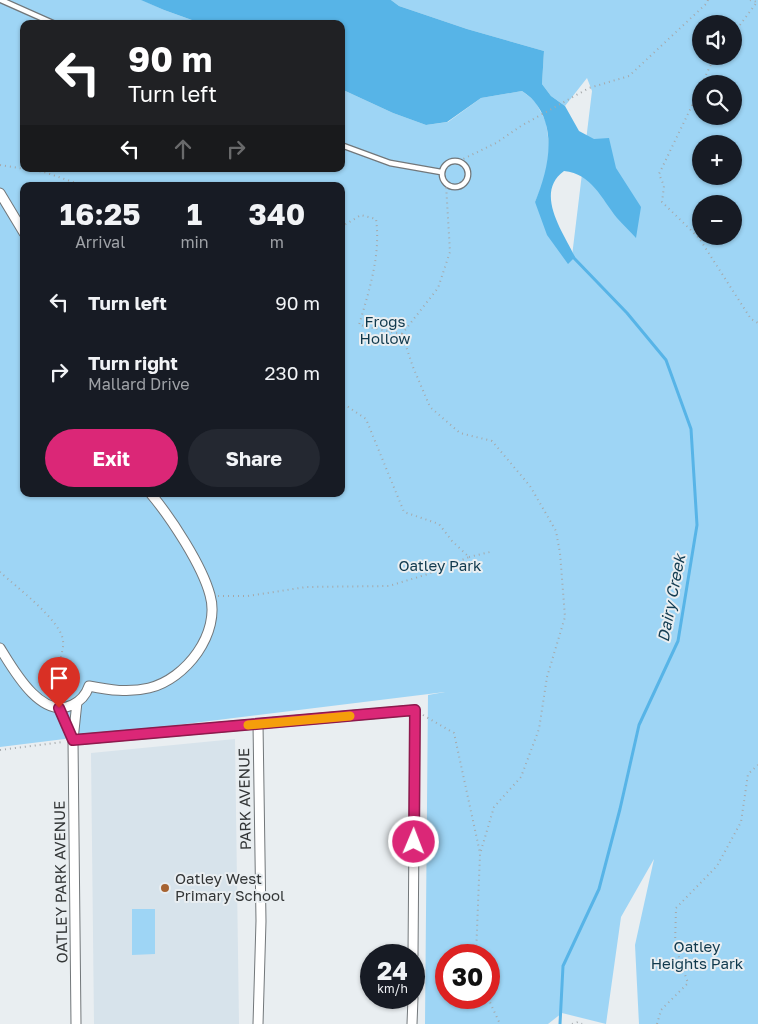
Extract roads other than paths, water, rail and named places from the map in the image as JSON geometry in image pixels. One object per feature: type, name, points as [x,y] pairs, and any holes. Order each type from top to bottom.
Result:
[{"type":"street","points":[[0,193],[20,226]]},
{"type":"street","points":[[0,648],[33,695],[59,708],[77,702],[85,695],[89,686],[115,691],[151,688],[171,678],[191,661],[206,639],[212,613],[211,597],[202,574],[173,524],[153,497]]},
{"type":"street","name":"OATLEY PARK AVENUE","points":[[76,1024],[73,740],[77,702]]},
{"type":"street","points":[[59,708],[73,740],[415,710],[413,944]]},
{"type":"street","name":"PARK AVENUE","points":[[258,724],[261,921],[258,1024]]},
{"type":"street","points":[[412,1009],[412,1024]]},
{"type":"lane","points":[[1,0],[46,20]]},
{"type":"lane","points":[[345,146],[390,162],[441,172]]},
{"type":"lane","points":[[459,161],[468,170],[465,182],[454,188],[446,184],[442,179],[441,172],[448,162],[459,161]]},
{"type":"waterway","name":"Dairy Creek","points":[[560,1024],[563,966],[599,889],[639,725],[678,641],[697,525],[691,429],[666,360],[627,313],[572,256]]},
{"type":"place","name":"Oatley West Primary School","points":[[165,888]]},
{"type":"park label","name":"Frogs Hollow","points":[[385,330]]},
{"type":"park label","name":"Oatley Park","points":[[440,566]]},
{"type":"park label","name":"Oatley Heights Park","points":[[697,956]]}]
